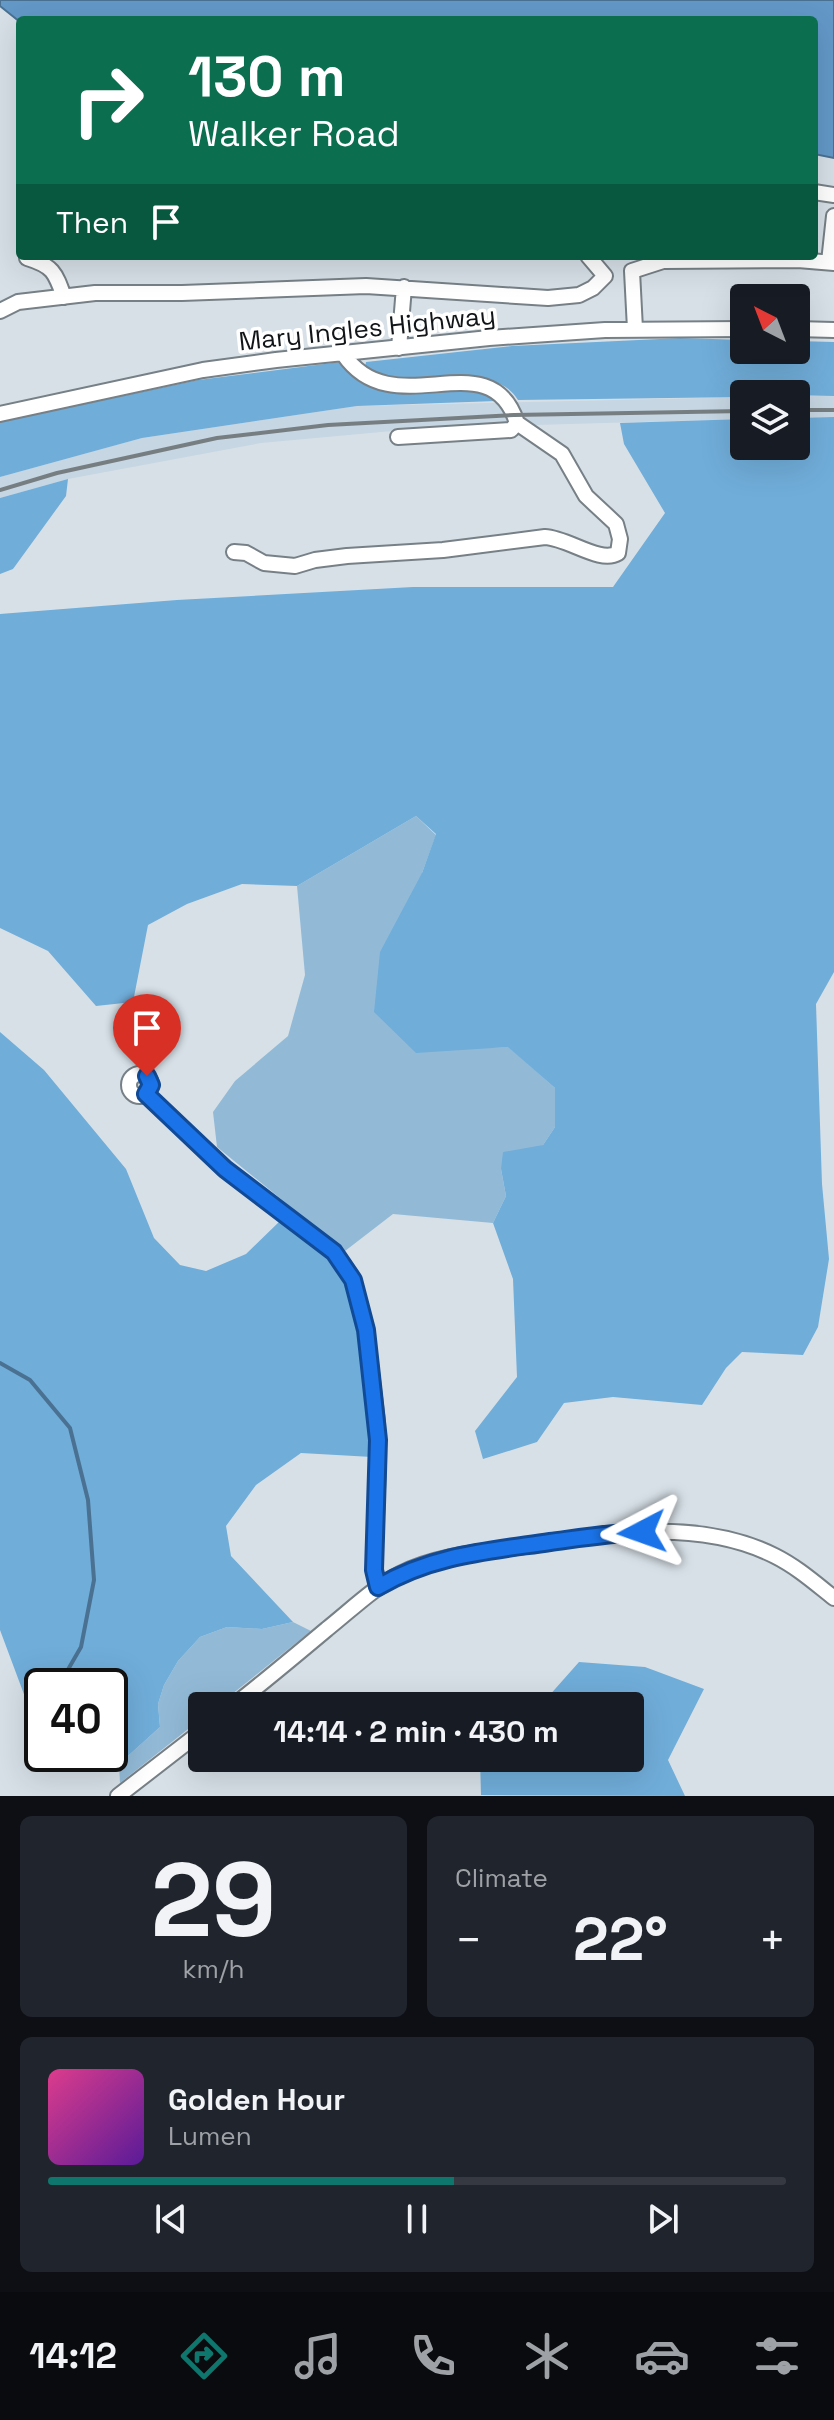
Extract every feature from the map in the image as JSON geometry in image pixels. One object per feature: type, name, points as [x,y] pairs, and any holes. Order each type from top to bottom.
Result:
[{"type":"street","points":[[789,260],[832,263],[834,216]]},
{"type":"street","points":[[33,260],[56,273],[64,297]]},
{"type":"street","points":[[591,260],[605,276]]},
{"type":"street","points":[[0,311],[18,302],[95,293],[404,287],[548,298],[579,295],[593,288],[605,276],[663,261],[696,260]]},
{"type":"street","points":[[632,271],[635,329]]},
{"type":"street","points":[[399,348],[404,287]]},
{"type":"street","name":"Mary Ingles Highway","points":[[0,414],[203,370],[489,338],[635,329],[730,329]]},
{"type":"street","points":[[810,329],[834,330]]},
{"type":"street","points":[[234,552],[246,553],[264,563],[295,566],[347,556],[443,550],[558,537],[604,557],[618,553],[620,539],[616,524],[586,496],[562,454],[517,423],[507,402],[484,384],[388,385],[367,377],[351,366],[344,355]]},
{"type":"street","points":[[398,437],[488,433],[511,430],[517,423]]},
{"type":"street","points":[[146,1094],[235,1177],[334,1252],[353,1280],[366,1330],[377,1431],[374,1570],[378,1587]]},
{"type":"street","points":[[250,1692],[378,1587],[420,1565],[445,1559],[594,1536],[666,1532],[710,1537],[765,1551],[791,1565],[834,1598]]},
{"type":"street","points":[[118,1796],[188,1742]]},
{"type":"shaded area","points":[[0,0],[834,0],[834,158],[818,155],[818,16],[16,16],[16,19],[0,6]]},
{"type":"shaded area","points":[[681,338],[730,340],[730,364],[810,364],[810,341],[834,342],[834,396],[810,395],[810,380],[730,380],[730,397],[518,400],[504,386],[486,379],[397,379],[379,376],[365,367],[366,362],[512,346]]},
{"type":"shaded area","points":[[340,362],[377,389],[413,391],[466,386],[485,392],[496,401],[357,406],[142,438],[0,477],[0,422],[198,380]]},
{"type":"shaded area","points":[[810,396],[834,396],[834,417],[810,418]]},
{"type":"shaded area","points":[[730,397],[730,419],[425,428],[261,443],[68,479],[0,498],[0,477],[142,438],[357,406]]},
{"type":"shaded area","points":[[834,417],[834,972],[816,1004],[822,1184],[829,1259],[818,1327],[803,1355],[742,1352],[726,1368],[702,1405],[613,1397],[564,1403],[537,1442],[483,1459],[475,1431],[517,1377],[513,1279],[493,1223],[506,1196],[501,1169],[503,1152],[543,1145],[555,1127],[555,1088],[508,1047],[416,1053],[374,1012],[380,952],[422,873],[436,834],[416,816],[297,886],[242,884],[187,904],[148,925],[133,1002],[96,1006],[48,951],[0,928],[0,614],[177,600],[413,587],[613,587],[665,513],[624,444],[620,423],[730,419],[730,460],[810,460],[810,418]]},
{"type":"shaded area","points":[[68,479],[66,496],[13,569],[0,574],[0,498]]},
{"type":"shaded area","points":[[416,816],[436,835],[422,873],[474,1048],[509,1047],[555,1088],[555,1127],[543,1145],[501,1169],[506,1196],[493,1223],[393,1214],[345,1251],[217,1147],[213,1112],[235,1081],[288,1036],[305,975],[297,886]]},
{"type":"shaded area","points":[[0,1032],[44,1070],[126,1169],[154,1238],[180,1265],[206,1271],[246,1254],[280,1221],[333,1264],[344,1281],[359,1328],[372,1457],[301,1453],[256,1485],[226,1526],[231,1556],[293,1622],[262,1629],[227,1627],[200,1637],[178,1661],[164,1685],[158,1704],[160,1727],[128,1756],[128,1668],[24,1668],[24,1694],[0,1630]]},
{"type":"shaded area","points":[[293,1622],[311,1631],[235,1692],[188,1692],[188,1729],[120,1783],[119,1772],[128,1772],[128,1756],[160,1727],[158,1704],[164,1685],[178,1661],[200,1637],[227,1627],[262,1629]]},
{"type":"shaded area","points":[[579,1662],[645,1667],[704,1689],[668,1760],[685,1796],[481,1795],[480,1772],[644,1772],[644,1692],[552,1692]]},
{"type":"waterway","points":[[0,1363],[30,1380],[70,1428],[88,1500],[94,1580],[81,1647],[69,1668]]},
{"type":"railway","points":[[810,410],[834,410]]},
{"type":"railway","points":[[0,490],[57,473],[217,438],[328,425],[514,415],[730,411]]},
{"type":"route","points":[[147,1076],[151,1085],[146,1094],[225,1169],[334,1252],[353,1280],[366,1330],[377,1422],[374,1570],[378,1587],[420,1565],[445,1559],[594,1536],[642,1532]]}]
